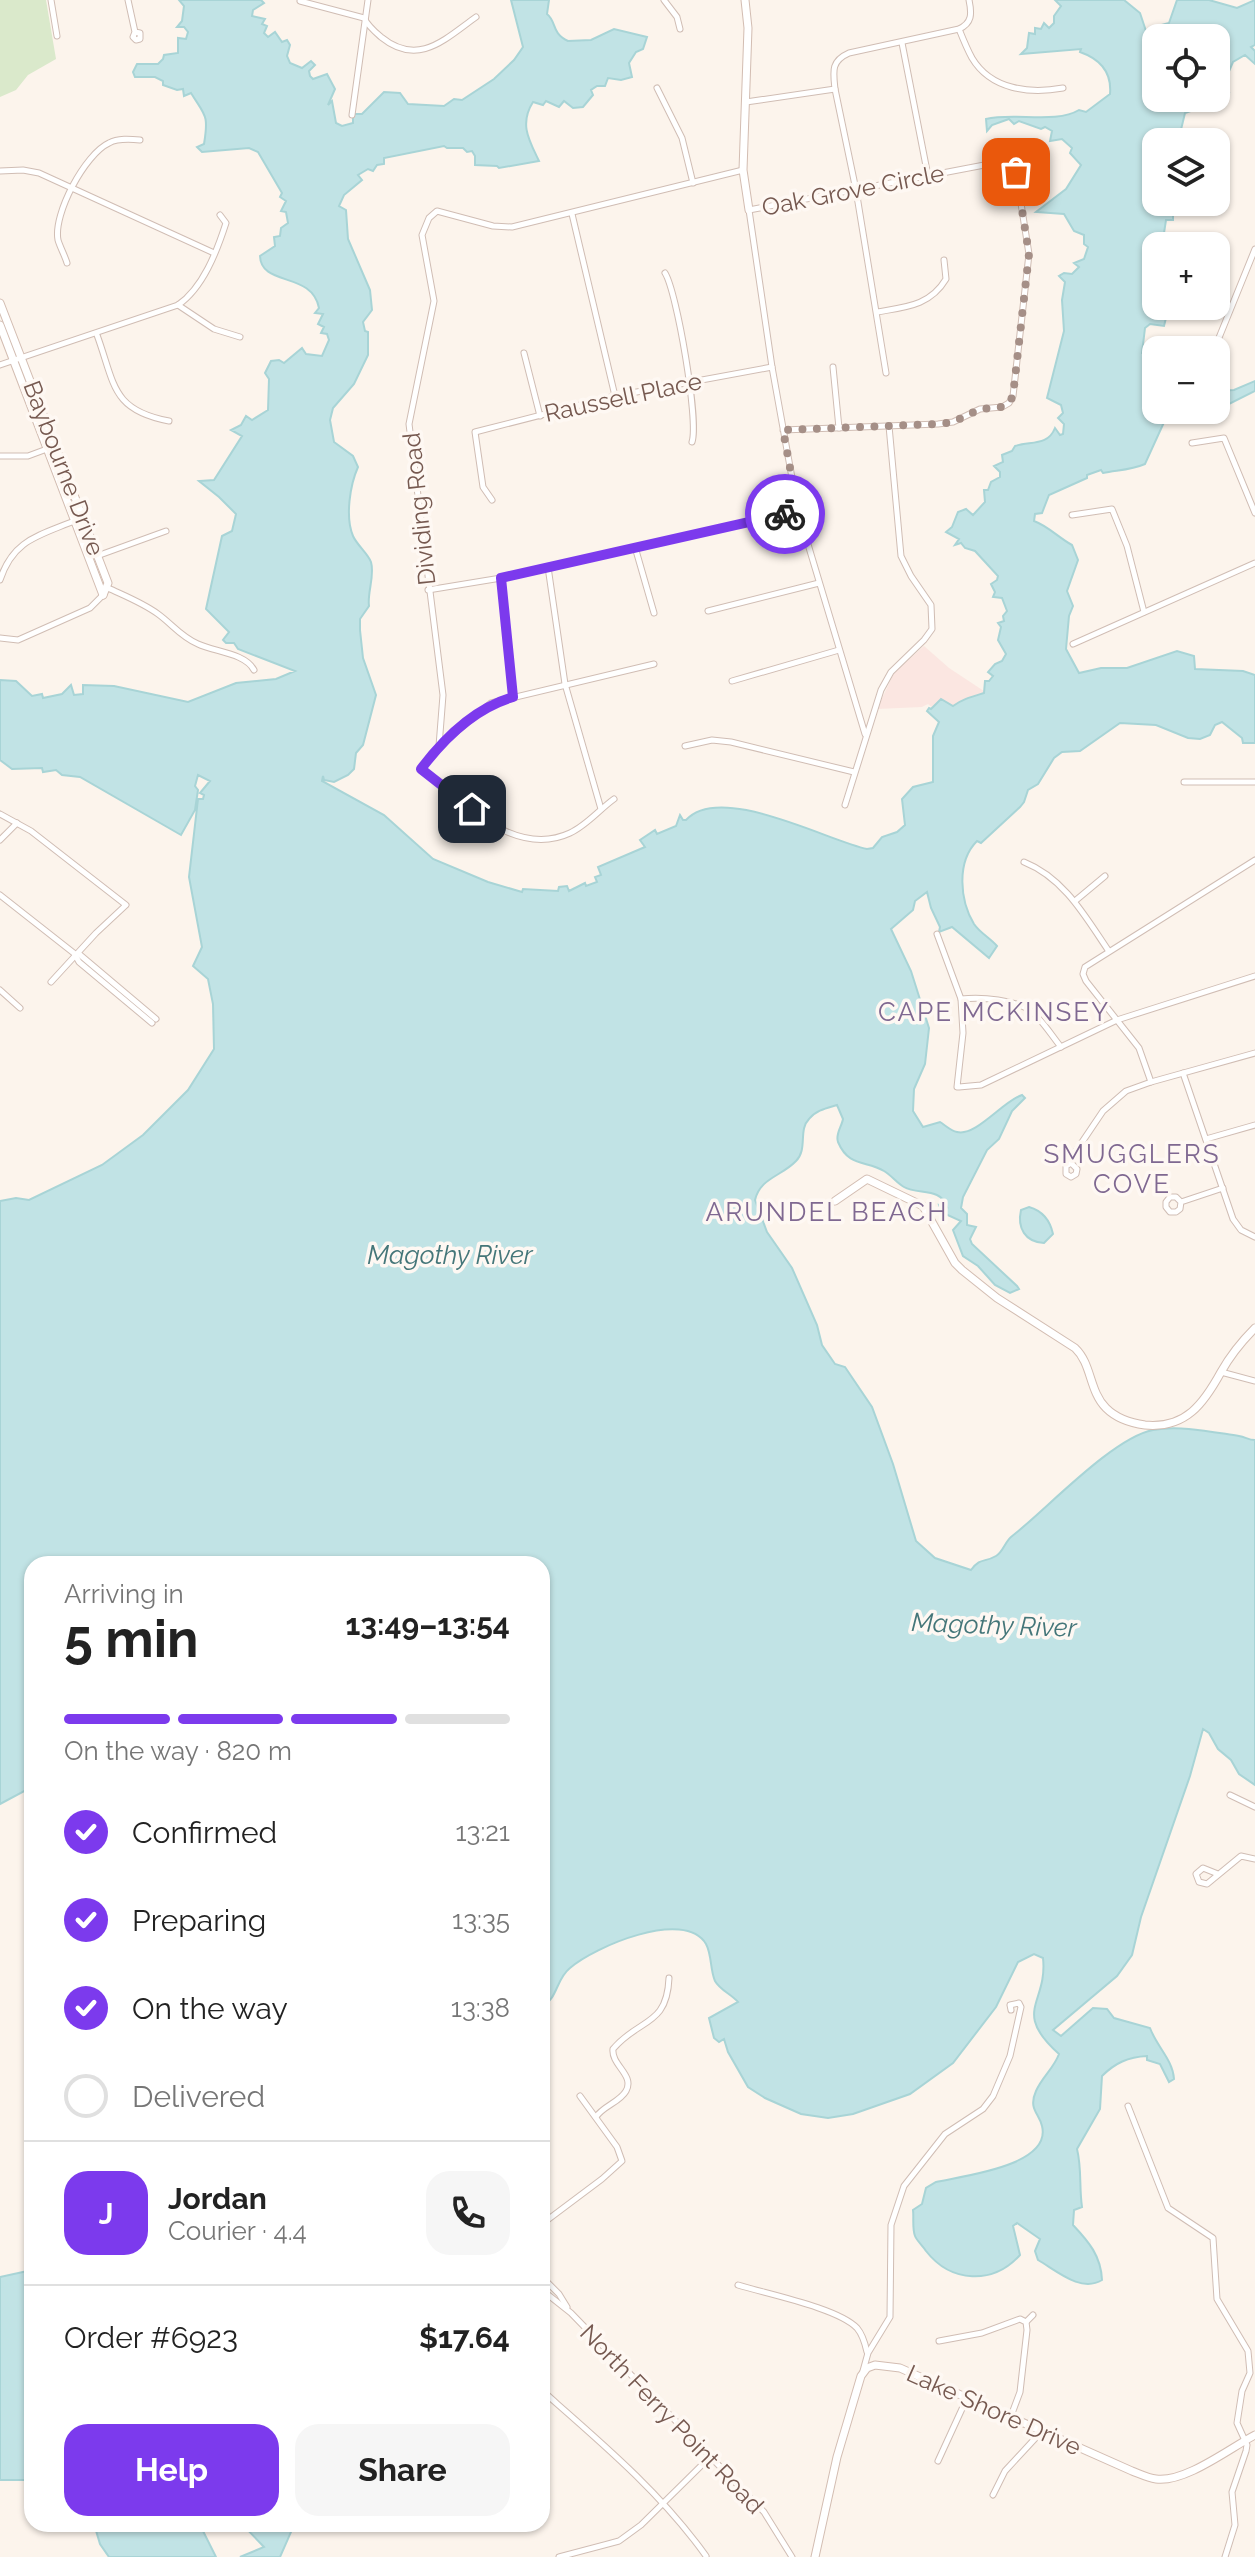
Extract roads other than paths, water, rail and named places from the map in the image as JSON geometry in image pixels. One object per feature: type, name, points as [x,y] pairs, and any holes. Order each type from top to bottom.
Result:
[{"type":"street","points":[[51,0],[57,36]]},
{"type":"street","points":[[128,0],[135,32]]},
{"type":"street","points":[[352,115],[368,0]]},
{"type":"street","points":[[664,0],[677,17],[680,29]]},
{"type":"street","points":[[745,0],[748,28],[743,170],[772,367],[798,511],[865,734]]},
{"type":"street","points":[[886,373],[833,68],[839,57],[849,53],[902,43],[967,25],[971,10],[969,0]]},
{"type":"street","points":[[300,1],[364,18],[395,48],[411,51],[432,48],[476,17]]},
{"type":"street","points":[[959,29],[973,61],[1003,84],[1020,91],[1063,88]]},
{"type":"street","points":[[902,43],[928,176]]},
{"type":"street","points":[[657,88],[682,138],[693,183]]},
{"type":"street","points":[[746,102],[835,89]]},
{"type":"street","points":[[67,263],[58,239],[59,221],[88,159],[112,141],[140,140]]},
{"type":"street","name":"Oak Grove Circle","points":[[749,210],[1000,162],[1010,165],[1016,172],[1029,254],[1013,396],[1009,403],[1002,407],[980,409],[953,422],[783,430]]},
{"type":"street","name":"Dividing Road","points":[[439,746],[443,695],[409,424],[434,301],[422,235],[429,218],[437,211],[493,226],[512,227],[743,170]]},
{"type":"street","points":[[0,171],[39,173],[214,253]]},
{"type":"street","points":[[572,214],[615,396]]},
{"type":"street","points":[[0,365],[178,305],[195,290],[214,253],[226,223],[220,215]]},
{"type":"street","points":[[1220,336],[1254,258],[1255,249]]},
{"type":"street","points":[[877,312],[921,304],[931,298],[946,279],[944,260]]},
{"type":"street","points":[[665,273],[674,291],[695,433],[692,442]]},
{"type":"street","name":"Baybourne Drive","points":[[0,303],[51,447],[108,583],[105,592]]},
{"type":"street","points":[[178,305],[214,329],[240,337]]},
{"type":"street","name":"Baybourne Drive","points":[[0,325],[18,360]]},
{"type":"street","points":[[97,334],[119,395],[126,404],[146,417],[169,421]]},
{"type":"street","points":[[524,353],[540,416]]},
{"type":"street","name":"Raussell Place","points":[[492,500],[483,487],[475,432],[615,396],[772,367]]},
{"type":"street","points":[[833,367],[839,428]]},
{"type":"street","points":[[845,805],[881,690],[891,672],[924,640],[932,629],[933,621],[931,605],[901,556],[889,426]]},
{"type":"street","points":[[1192,443],[1224,438],[1255,513]]},
{"type":"street","points":[[0,456],[28,456],[51,447]]},
{"type":"street","name":"Baybourne Drive","points":[[51,447],[74,521],[105,592],[148,607],[175,631],[197,644],[248,662],[254,670]]},
{"type":"street","points":[[1072,515],[1112,509],[1127,546],[1144,612]]},
{"type":"street","points":[[428,590],[501,578],[798,511]]},
{"type":"street","points":[[0,580],[5,564],[23,543],[74,521]]},
{"type":"street","points":[[89,560],[166,531]]},
{"type":"street","points":[[635,547],[654,613]]},
{"type":"street","points":[[1073,644],[1255,563]]},
{"type":"street","points":[[548,567],[565,684],[601,809]]},
{"type":"street","points":[[501,578],[513,697]]},
{"type":"street","points":[[708,611],[819,583]]},
{"type":"street","points":[[0,638],[18,640],[90,608],[105,592]]},
{"type":"street","points":[[732,681],[839,650]]},
{"type":"street","points":[[614,799],[573,832],[553,839],[527,838],[504,832],[421,769],[439,746],[491,703],[654,664]]},
{"type":"street","points":[[685,746],[712,740],[731,742],[854,772]]},
{"type":"street","points":[[1184,782],[1255,782]]},
{"type":"street","points":[[0,814],[17,823],[126,905],[51,982]]},
{"type":"street","points":[[0,840],[17,823]]},
{"type":"street","points":[[1151,1082],[1142,1053],[1083,977],[1087,964],[1255,860]]},
{"type":"street","points":[[1024,862],[1046,872],[1075,901],[1108,950]]},
{"type":"street","points":[[1075,901],[1105,876]]},
{"type":"street","points":[[0,895],[79,954],[154,1021]]},
{"type":"street","points":[[937,934],[961,999],[963,1033],[957,1087],[980,1086],[1117,1020],[1255,976]]},
{"type":"street","points":[[0,990],[20,1008]]},
{"type":"street","points":[[961,999],[978,998],[1025,1007],[1035,1014],[1061,1047]]},
{"type":"street","points":[[1071,1163],[1074,1153],[1108,1106],[1126,1091],[1255,1053]]},
{"type":"street","points":[[1183,1073],[1237,1225],[1246,1234],[1255,1237]]},
{"type":"street","points":[[1206,1139],[1255,1125]]},
{"type":"street","points":[[835,1201],[867,1179],[923,1206],[955,1263],[997,1298],[1080,1352],[1101,1403],[1126,1421],[1157,1425],[1180,1419],[1208,1397],[1221,1371],[1255,1328]]},
{"type":"street","points":[[1181,1202],[1223,1188]]},
{"type":"street","points":[[1221,1371],[1255,1381]]},
{"type":"street","points":[[1230,1795],[1255,1807]]},
{"type":"street","points":[[1218,1874],[1241,1856],[1255,1859]]},
{"type":"street","points":[[596,2117],[600,2110],[625,2094],[627,2089],[626,2075],[615,2062],[613,2049],[663,2009],[669,1978]]},
{"type":"street","points":[[815,2557],[837,2457],[868,2353],[890,2317],[891,2225],[904,2186],[945,2134],[983,2109],[993,2096],[1010,2056],[1021,2007],[1019,2003],[1010,2005],[1011,2010]]},
{"type":"street","points":[[550,2218],[622,2161],[621,2153],[580,2096]]},
{"type":"street","points":[[1128,2106],[1168,2208],[1213,2238],[1217,2299],[1248,2351],[1250,2373],[1238,2411],[1238,2426],[1247,2445],[1244,2463],[1232,2492],[1235,2525],[1225,2557]]},
{"type":"street","points":[[550,2285],[571,2313]]},
{"type":"street","points":[[738,2285],[836,2314],[856,2326],[868,2353]]},
{"type":"street","name":"North Ferry Point Road","points":[[550,2296],[571,2313],[772,2522],[792,2557]]},
{"type":"street","points":[[1011,2416],[1020,2392],[1026,2322],[1033,2315]]},
{"type":"street","points":[[939,2341],[982,2333],[1020,2319],[1026,2322]]},
{"type":"street","name":"Lake Shore Drive","points":[[863,2372],[875,2365],[892,2366],[1156,2479],[1176,2478],[1255,2435]]},
{"type":"street","points":[[938,2461],[968,2397]]},
{"type":"street","points":[[550,2398],[663,2503],[706,2556]]},
{"type":"street","points":[[993,2495],[1005,2471],[1042,2431]]},
{"type":"street","points":[[559,2557],[594,2553],[619,2541],[710,2457]]},
{"type":"water","name":"Magothy River","points":[[179,0],[261,0],[264,3],[253,10],[252,16],[265,19],[262,24],[267,26],[264,33],[268,37],[275,32],[282,42],[287,40],[290,63],[302,68],[311,61],[315,65],[309,71],[313,79],[327,74],[335,89],[328,105],[332,101],[336,123],[342,126],[353,123],[353,114],[362,114],[384,92],[400,93],[408,104],[444,106],[454,99],[462,100],[494,79],[523,47],[511,0],[549,0],[547,14],[559,35],[568,41],[591,40],[614,29],[647,37],[643,49],[636,52],[629,63],[632,77],[621,80],[608,78],[605,86],[591,90],[593,95],[583,107],[573,108],[564,101],[559,107],[546,101],[543,105],[533,102],[526,125],[539,161],[499,168],[475,165],[472,151],[444,146],[384,158],[384,164],[358,175],[362,180],[344,195],[339,206],[346,210],[348,239],[370,290],[372,310],[363,322],[368,332],[368,355],[354,384],[333,408],[330,420],[334,442],[353,456],[358,467],[351,492],[349,520],[353,536],[370,559],[372,567],[369,606],[360,619],[360,630],[363,658],[376,695],[363,745],[356,753],[354,769],[334,782],[324,780],[323,776],[322,781],[384,815],[433,859],[488,882],[522,892],[523,889],[558,891],[559,887],[567,886],[569,891],[585,883],[586,886],[597,882],[595,877],[601,875],[598,867],[645,847],[640,840],[655,830],[657,834],[676,826],[680,815],[686,820],[702,810],[723,807],[748,810],[867,849],[905,825],[902,799],[913,787],[933,782],[933,736],[939,722],[927,711],[941,699],[953,706],[984,693],[985,681],[993,676],[988,672],[1006,654],[998,640],[1001,627],[998,623],[1004,621],[1007,611],[1002,598],[993,597],[995,592],[991,584],[998,576],[975,551],[961,543],[955,545],[959,539],[946,532],[952,527],[958,512],[966,509],[973,515],[985,502],[984,490],[988,490],[991,482],[1000,477],[994,466],[1003,462],[1002,455],[1012,451],[1015,446],[1048,438],[1055,428],[1060,435],[1063,434],[1064,424],[1058,418],[1063,413],[1061,405],[1047,398],[1064,331],[1062,300],[1065,282],[1059,276],[1072,274],[1079,267],[1074,263],[1084,259],[1088,247],[1084,244],[1084,235],[1074,231],[1064,214],[1036,212],[1066,189],[1081,165],[1070,153],[1072,148],[1062,139],[1050,141],[1052,131],[1045,127],[1041,129],[1019,121],[1014,124],[1009,119],[992,125],[987,131],[986,119],[1059,116],[1079,110],[1086,112],[1110,94],[1107,73],[1093,58],[1080,52],[1081,49],[1021,54],[1027,48],[1029,33],[1035,34],[1035,28],[1041,29],[1044,23],[1049,28],[1054,23],[1054,16],[1061,6],[1055,0],[1124,0],[1140,13],[1144,24],[1142,112],[1188,112],[1181,128],[1142,128],[1142,216],[1173,216],[1173,220],[1166,220],[1164,232],[1142,232],[1142,320],[1166,320],[1164,326],[1150,324],[1142,336],[1142,424],[1163,424],[1145,464],[1087,475],[1087,478],[1049,495],[1042,513],[1035,514],[1034,521],[1072,545],[1078,560],[1067,591],[1073,606],[1066,649],[1079,673],[1101,668],[1127,668],[1177,651],[1194,656],[1195,669],[1243,671],[1255,675],[1255,743],[1243,743],[1242,738],[1222,722],[1215,725],[1210,735],[1200,739],[1188,738],[1156,725],[1120,723],[1080,751],[1062,752],[1054,758],[1038,784],[1028,790],[1020,807],[981,843],[977,841],[966,860],[962,882],[969,915],[976,927],[997,946],[989,958],[952,927],[939,932],[927,892],[915,901],[913,910],[891,929],[911,971],[929,1028],[925,1064],[914,1089],[913,1111],[923,1127],[940,1122],[955,1131],[964,1132],[1022,1095],[1025,1098],[1012,1111],[999,1139],[987,1150],[963,1197],[961,1208],[967,1214],[967,1225],[976,1227],[970,1239],[972,1244],[1019,1289],[1010,1293],[995,1285],[978,1266],[963,1256],[953,1230],[961,1221],[941,1212],[939,1205],[947,1207],[940,1197],[904,1187],[884,1171],[847,1156],[837,1139],[843,1119],[837,1105],[818,1111],[809,1119],[804,1129],[800,1156],[762,1187],[755,1200],[767,1232],[792,1268],[817,1325],[822,1345],[835,1364],[845,1367],[872,1407],[916,1541],[935,1558],[971,1570],[980,1562],[996,1556],[1011,1537],[1099,1460],[1118,1446],[1153,1430],[1207,1431],[1255,1440],[1255,1785],[1239,1774],[1231,1760],[1203,1729],[1141,1917],[1132,1955],[1117,1976],[1053,2030],[1061,2036],[1093,2008],[1107,2009],[1114,2018],[1150,2028],[1173,2072],[1174,2079],[1169,2082],[1160,2064],[1147,2060],[1147,2056],[1122,2062],[1102,2076],[1100,2109],[1077,2149],[1082,2207],[1074,2210],[1073,2225],[1097,2257],[1102,2280],[1086,2284],[1078,2282],[1038,2260],[1035,2251],[1040,2239],[1017,2223],[1013,2226],[1020,2255],[997,2272],[985,2275],[972,2276],[947,2269],[936,2262],[915,2236],[913,2210],[922,2204],[926,2188],[936,2182],[984,2172],[1020,2160],[1033,2151],[1041,2140],[1042,2126],[1034,2107],[1034,2097],[1059,2054],[1045,2039],[1034,2017],[1043,1974],[1043,1958],[1034,1954],[1018,1962],[996,2007],[953,2063],[910,2094],[853,2114],[828,2118],[801,2114],[748,2087],[724,2039],[719,2042],[714,2038],[709,2018],[738,2002],[715,1981],[708,1948],[695,1934],[660,1930],[598,1950],[565,1972],[550,2000],[550,1556],[24,1556],[24,1791],[0,1804],[0,1201],[16,1198],[29,1200],[102,1165],[143,1135],[188,1090],[214,1049],[213,1004],[208,979],[193,966],[202,947],[189,877],[198,799],[203,799],[204,795],[200,793],[210,781],[198,775],[195,810],[181,835],[80,777],[62,775],[56,770],[43,772],[42,768],[12,769],[0,760],[0,680],[16,681],[32,696],[42,694],[43,698],[62,694],[71,685],[74,695],[83,694],[83,685],[114,686],[188,702],[236,683],[276,679],[295,671],[238,649],[234,643],[226,643],[223,640],[229,632],[206,609],[222,536],[232,531],[236,514],[199,481],[214,480],[242,436],[231,430],[241,425],[246,416],[252,420],[268,410],[269,379],[265,373],[271,361],[284,363],[302,348],[306,354],[322,356],[329,340],[327,334],[321,333],[324,327],[318,324],[323,314],[315,313],[319,308],[314,296],[298,283],[277,276],[263,266],[260,256],[275,246],[274,237],[280,236],[281,228],[288,223],[286,212],[281,211],[286,201],[280,197],[282,193],[258,152],[249,148],[202,152],[197,147],[204,144],[206,121],[191,93],[184,96],[183,89],[163,85],[163,81],[155,77],[135,77],[133,72],[137,64],[158,64],[164,55],[178,53],[178,38],[186,39],[188,32],[184,27],[177,27],[182,21],[184,6]]},
{"type":"water","name":"Magothy River","points":[[1177,0],[1209,0],[1237,8],[1255,0],[1255,45],[1251,47],[1255,51],[1255,64],[1245,55],[1233,62],[1230,69],[1230,24],[1165,24],[1169,23]]},
{"type":"water","points":[[1255,381],[1255,391],[1230,404],[1230,390]]},
{"type":"water","points":[[1029,1207],[1042,1214],[1050,1224],[1053,1234],[1044,1243],[1032,1240],[1024,1233],[1021,1210]]},
{"type":"water","points":[[24,2272],[24,2480],[0,2480],[0,2277]]},
{"type":"water","points":[[96,2532],[204,2532],[216,2557],[109,2557]]},
{"type":"water","points":[[250,2532],[291,2532],[280,2557],[240,2557],[264,2547]]},
{"type":"district","name":"CAPE MCKINSEY","points":[[994,1012]]},
{"type":"district","name":"SMUGGLERS COVE","points":[[1132,1169]]},
{"type":"district","name":"ARUNDEL BEACH","points":[[827,1212]]}]
